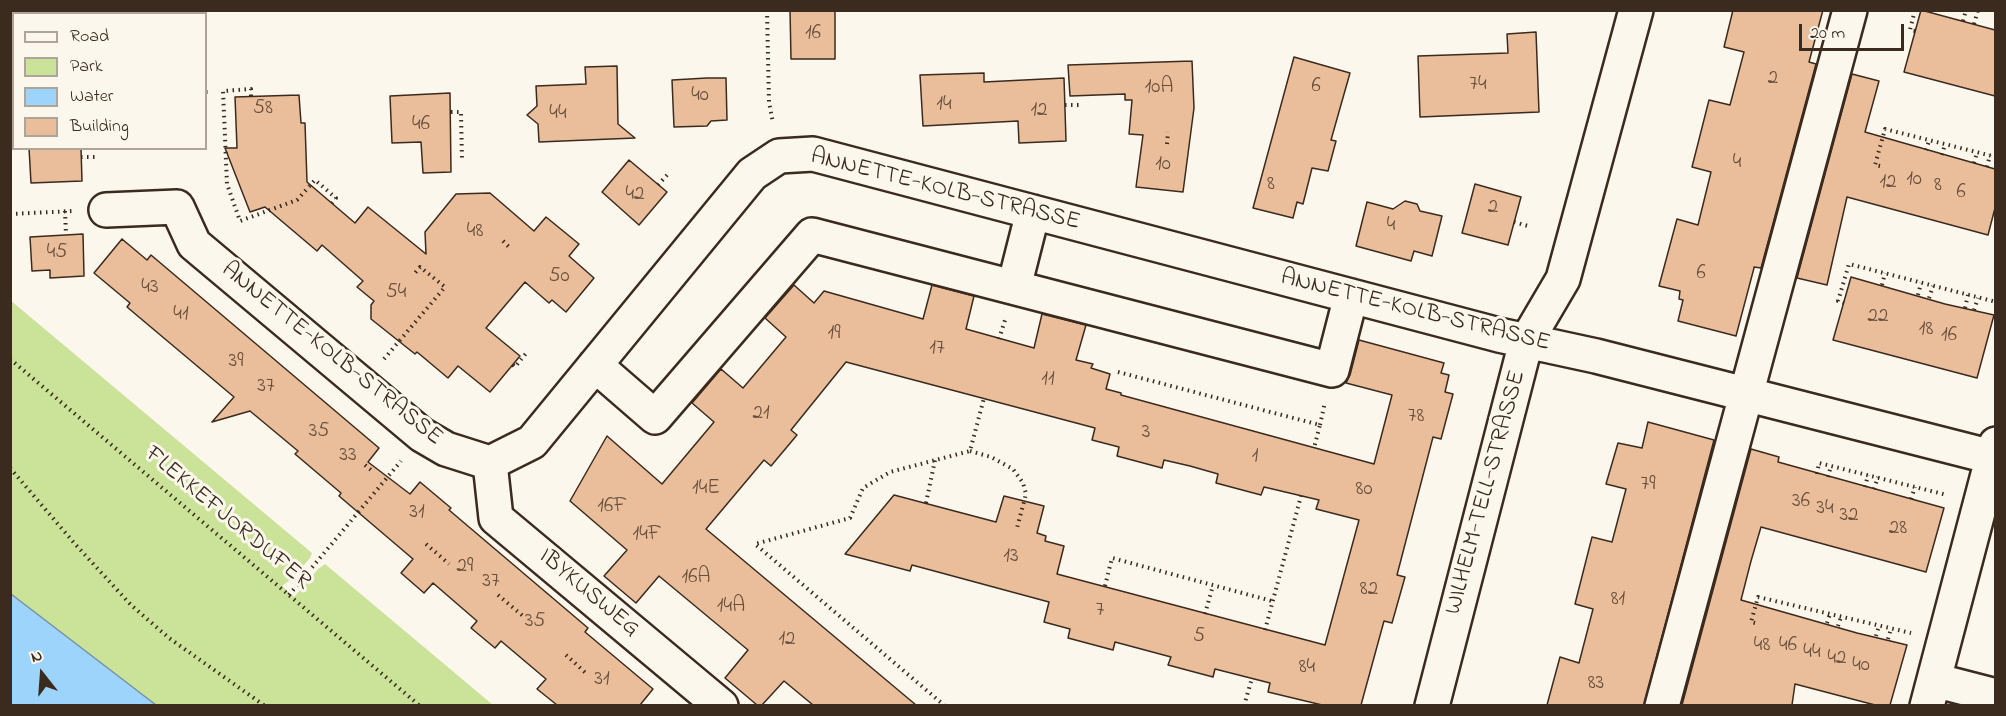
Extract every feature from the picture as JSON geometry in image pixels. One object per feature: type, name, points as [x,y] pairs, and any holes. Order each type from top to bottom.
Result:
[{"type":"street","name":"WILHELM-TELL-STRASSE","points":[[1432,705],[1526,342],[1563,279],[1636,10]]},
{"type":"street","points":[[1662,705],[1850,10]]},
{"type":"street","name":"ANNETTE-KOLB-STRASSE","points":[[106,210],[177,207],[194,243],[422,435],[446,449],[490,463],[532,442],[752,174],[779,156],[813,154],[1526,342],[1596,356],[1746,395],[1994,451]]},
{"type":"street","points":[[1014,287],[1033,212]]},
{"type":"street","points":[[595,365],[655,417],[812,235],[1332,370],[1351,296]]},
{"type":"street","points":[[1994,451],[1930,693],[1995,696]]},
{"type":"street","name":"IBYKUSWEG","points":[[490,463],[496,518],[721,705]]},
{"type":"path","points":[[767,10],[768,102],[774,131]]},
{"type":"path","points":[[1915,10],[1910,30],[1915,31]]},
{"type":"path","points":[[1963,21],[1966,10]]},
{"type":"path","points":[[1974,24],[1978,10]]},
{"type":"path","points":[[251,96],[251,89],[223,91],[227,184],[240,221],[297,200],[315,180],[336,198],[332,202]]},
{"type":"path","points":[[1065,105],[1079,105]]},
{"type":"path","points":[[451,112],[461,112],[462,160]]},
{"type":"path","points":[[1880,166],[1875,165],[1885,129],[1995,157]]},
{"type":"path","points":[[1167,144],[1168,132]]},
{"type":"path","points":[[1926,150],[1929,141]]},
{"type":"path","points":[[1942,155],[1945,144]]},
{"type":"path","points":[[1974,163],[1977,153]]},
{"type":"path","points":[[1987,167],[1990,155]]},
{"type":"path","points":[[81,157],[96,157]]},
{"type":"path","points":[[658,185],[667,175]]},
{"type":"path","points":[[10,214],[106,210]]},
{"type":"path","points":[[65,211],[66,235]]},
{"type":"path","points":[[1514,222],[1528,226]]},
{"type":"path","points":[[503,241],[509,247]]},
{"type":"path","points":[[1844,303],[1838,301],[1849,264],[1995,302]]},
{"type":"path","points":[[362,385],[445,287],[420,267],[415,273]]},
{"type":"path","points":[[1882,285],[1885,273]]},
{"type":"path","points":[[1918,295],[1921,283]]},
{"type":"path","points":[[1929,298],[1933,286]]},
{"type":"path","points":[[1965,308],[1968,295]]},
{"type":"path","points":[[1974,310],[1978,298]]},
{"type":"path","points":[[513,365],[514,367],[527,352]]},
{"type":"path","name":"FLEKKEFJORDUFER","points":[[10,359],[420,705]]},
{"type":"path","points":[[1118,372],[1320,425],[1314,448]]},
{"type":"path","points":[[970,451],[984,398]]},
{"type":"path","points":[[289,595],[422,435]]},
{"type":"path","points":[[945,705],[755,544],[850,518],[863,488],[890,472],[970,451],[991,457],[1013,469],[1023,483],[1026,495],[1017,528]]},
{"type":"path","points":[[926,503],[935,460]]},
{"type":"path","points":[[1817,474],[1819,463],[1980,503]]},
{"type":"path","points":[[365,465],[371,470]]},
{"type":"path","points":[[1828,477],[1831,466]]},
{"type":"path","points":[[10,468],[75,544],[131,604],[169,638],[265,705]]},
{"type":"path","points":[[1865,487],[1868,475]]},
{"type":"path","points":[[1874,489],[1878,477]]},
{"type":"path","points":[[1911,499],[1914,487]]},
{"type":"path","points":[[1265,630],[1300,496]]},
{"type":"path","points":[[426,544],[449,564]]},
{"type":"path","points":[[1105,586],[1113,558],[1272,601]]},
{"type":"path","points":[[1205,614],[1213,585]]},
{"type":"path","points":[[498,596],[523,616]]},
{"type":"path","points":[[1755,623],[1751,622],[1758,597],[1944,641]]},
{"type":"path","points":[[1790,613],[1792,605]]},
{"type":"path","points":[[1827,623],[1830,614]]},
{"type":"path","points":[[1838,626],[1841,616]]},
{"type":"path","points":[[1876,636],[1879,626]]},
{"type":"path","points":[[1888,639],[1891,629]]},
{"type":"path","points":[[566,655],[588,675]]},
{"type":"path","points":[[1244,705],[1252,678]]},
{"type":"green space","points":[[10,300],[312,553],[293,578],[282,586],[294,597],[325,564],[493,705],[156,705],[11,594]]},
{"type":"water","points":[[11,594],[156,705],[11,705]]},
{"type":"building","points":[[790,10],[835,10],[835,59],[791,59]]},
{"type":"building","points":[[1733,10],[1823,10],[1809,62],[1816,64],[1761,268],[1754,267],[1736,336],[1678,321],[1683,300],[1679,299],[1680,291],[1659,286],[1677,219],[1698,225],[1711,172],[1692,167],[1709,100],[1730,105],[1744,52],[1724,47]]},
{"type":"building","points":[[1921,10],[1995,30],[1995,96],[1904,72]]},
{"type":"building","points":[[1536,32],[1539,112],[1420,117],[1418,56],[1508,53],[1507,34]]},
{"type":"building","points":[[1294,57],[1350,73],[1331,140],[1336,141],[1328,171],[1312,168],[1303,204],[1297,202],[1293,218],[1253,208]]},
{"type":"building","points":[[1192,61],[1194,108],[1183,192],[1136,187],[1143,135],[1129,134],[1132,100],[1125,100],[1125,94],[1070,96],[1068,65]]},
{"type":"building","points":[[617,66],[618,124],[635,138],[539,142],[538,124],[527,115],[537,106],[536,86],[586,84],[585,67]]},
{"type":"building","points":[[984,73],[984,82],[1064,78],[1066,141],[1019,143],[1018,121],[923,126],[920,75]]},
{"type":"building","points":[[1852,74],[1879,81],[1865,132],[1995,169],[1995,208],[1988,235],[1847,197],[1827,285],[1797,278]]},
{"type":"building","points":[[726,78],[727,120],[711,121],[707,126],[674,127],[672,80]]},
{"type":"building","points":[[450,93],[451,172],[423,173],[421,142],[392,143],[390,96]]},
{"type":"building","points":[[299,95],[301,123],[305,123],[307,182],[355,223],[368,207],[426,254],[425,232],[456,194],[490,193],[534,231],[546,217],[579,244],[569,256],[594,278],[566,312],[552,300],[549,303],[525,282],[486,328],[520,356],[490,392],[458,366],[448,378],[371,319],[371,305],[374,301],[357,287],[363,281],[322,245],[317,251],[265,207],[250,212],[225,148],[237,148],[235,97]]},
{"type":"building","points":[[29,150],[81,150],[82,181],[31,183]]},
{"type":"building","points":[[629,160],[667,192],[639,225],[602,192]]},
{"type":"building","points":[[1475,184],[1521,197],[1508,245],[1462,233]]},
{"type":"building","points":[[1405,201],[1417,204],[1420,211],[1442,216],[1432,256],[1414,251],[1411,261],[1356,246],[1367,202],[1393,209]]},
{"type":"building","points":[[83,234],[84,276],[50,278],[50,270],[32,271],[30,237]]},
{"type":"building","points":[[122,239],[147,260],[151,255],[379,448],[368,462],[410,494],[420,482],[451,508],[449,510],[588,628],[585,632],[653,689],[640,705],[557,705],[537,689],[546,679],[501,641],[495,648],[471,628],[477,621],[433,583],[424,593],[401,573],[413,559],[339,496],[341,493],[295,454],[298,451],[250,411],[212,422],[234,397],[127,307],[130,303],[94,273]]},
{"type":"building","points":[[1851,277],[1945,304],[1994,315],[1977,378],[1833,340]]},
{"type":"building","points":[[794,285],[814,303],[824,291],[923,319],[932,285],[974,296],[966,329],[1034,348],[1042,314],[1086,325],[1076,360],[1093,364],[1091,368],[1110,374],[1106,389],[1374,464],[1392,395],[1346,383],[1359,340],[1444,363],[1441,373],[1449,375],[1445,392],[1453,394],[1441,439],[1433,437],[1397,575],[1405,577],[1392,623],[1384,621],[1361,705],[1322,705],[1268,692],[1270,683],[1215,669],[1213,677],[1168,665],[1171,657],[1115,642],[1113,650],[1068,638],[1070,629],[1044,622],[1049,602],[912,565],[910,571],[845,554],[894,495],[996,522],[1004,496],[1044,506],[1037,533],[1046,536],[1045,541],[1064,546],[1057,574],[1325,645],[1359,520],[1316,509],[1319,500],[1264,487],[1261,495],[1216,483],[1218,474],[1190,466],[1164,460],[1162,468],[1117,456],[1119,447],[1092,440],[1095,428],[846,362],[791,430],[797,435],[771,466],[764,460],[706,529],[916,705],[813,705],[784,681],[762,705],[757,705],[725,678],[748,650],[659,576],[636,603],[604,576],[627,550],[570,501],[607,436],[662,484],[714,422],[692,403],[721,369],[743,388],[786,337],[765,318]]},
{"type":"building","points":[[1648,422],[1714,440],[1644,705],[1547,705],[1560,657],[1579,663],[1593,609],[1575,604],[1592,537],[1612,542],[1626,489],[1606,484],[1618,443],[1642,448]]},
{"type":"building","points":[[1751,449],[1779,457],[1778,462],[1944,508],[1926,572],[1761,527],[1751,561],[1741,600],[1907,645],[1890,705],[1875,705],[1795,684],[1792,705],[1682,705]]}]
